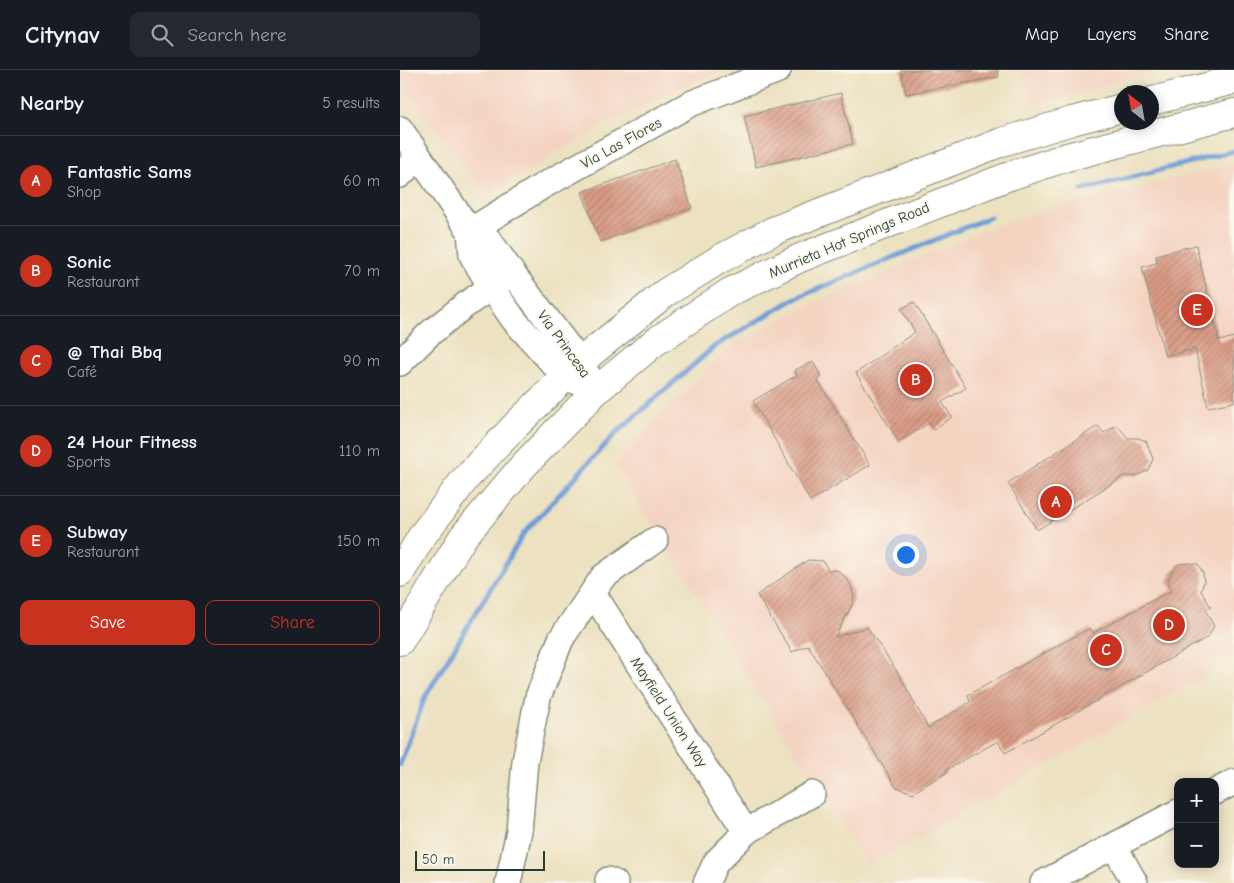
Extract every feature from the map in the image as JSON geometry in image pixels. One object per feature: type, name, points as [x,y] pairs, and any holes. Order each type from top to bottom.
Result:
[{"type":"main road","points":[[1159,99],[1234,80]]},
{"type":"main road","points":[[400,573],[422,536],[465,479],[572,369],[664,293],[720,259],[773,232],[939,165],[1002,142],[1114,110]]},
{"type":"main road","name":"Murrieta Hot Springs Road","points":[[400,641],[463,537],[524,465],[597,390],[655,342],[730,292],[800,258],[1004,178],[1066,157],[1234,113]]},
{"type":"street","name":"Via Las Flores","points":[[470,231],[541,187],[690,104],[778,70]]},
{"type":"street","name":"Via Princesa","points":[[400,130],[470,231],[472,256],[514,320],[597,390]]},
{"type":"street","points":[[400,175],[419,157]]},
{"type":"street","name":"Via Princesa","points":[[470,231],[489,240],[572,369]]},
{"type":"street","points":[[400,363],[429,334],[512,273]]},
{"type":"street","points":[[508,883],[519,831],[525,761],[538,697],[561,639],[603,577],[655,540]]},
{"type":"street","name":"Mayfield Union Way","points":[[593,593],[746,832]]},
{"type":"street","points":[[1219,790],[1234,782]]},
{"type":"street","points":[[706,883],[716,862],[746,832],[812,794]]},
{"type":"street","points":[[1043,883],[1174,814]]},
{"type":"street","points":[[1114,846],[1135,883]]},
{"type":"shaded area","points":[[400,70],[722,70],[606,124],[486,193],[400,80]]},
{"type":"shaded area","points":[[1021,70],[1163,70],[1034,105]]},
{"type":"shaded area","points":[[1234,164],[1234,659],[869,865],[839,821],[615,465],[725,351],[796,311],[1001,224],[1081,201]]},
{"type":"building","points":[[901,70],[998,70],[999,77],[906,94]]},
{"type":"building","points":[[841,93],[853,144],[756,167],[744,116]]},
{"type":"building","points":[[675,159],[692,208],[600,242],[582,192]]},
{"type":"building","points":[[1196,245],[1219,341],[1234,337],[1234,402],[1208,407],[1195,349],[1165,356],[1142,267],[1157,263],[1156,255]]},
{"type":"building","points":[[914,302],[966,388],[942,402],[952,417],[933,430],[929,423],[899,442],[856,373],[915,332],[901,309]]},
{"type":"building","points":[[813,362],[821,376],[817,379],[870,465],[810,501],[753,401],[797,375],[795,370]]},
{"type":"building","points":[[1117,425],[1128,438],[1138,438],[1146,441],[1153,459],[1148,470],[1136,476],[1124,476],[1037,530],[1008,483],[1098,426],[1104,433]]},
{"type":"building","points":[[808,560],[823,561],[828,570],[837,570],[851,585],[854,598],[852,605],[835,637],[867,627],[900,676],[928,728],[970,702],[968,695],[1090,628],[1093,633],[1172,590],[1168,582],[1171,573],[1179,564],[1198,564],[1203,573],[1204,582],[1201,591],[1211,607],[1205,610],[1214,626],[1208,637],[1005,753],[998,741],[946,770],[947,772],[913,793],[896,787],[808,645],[792,652],[757,595]]},
{"type":"waterway","points":[[1082,190],[1234,151]]},
{"type":"waterway","points":[[400,765],[425,697],[524,533],[616,433],[715,346],[796,298],[990,217]]},
{"type":"place","name":"Subway","points":[[1197,310]]},
{"type":"place","name":"Sonic","points":[[916,380]]},
{"type":"place","name":"Fantastic Sams","points":[[1056,502]]},
{"type":"place","name":"24 Hour Fitness","points":[[1169,625]]},
{"type":"place","name":"@ Thai Bbq","points":[[1106,650]]}]
